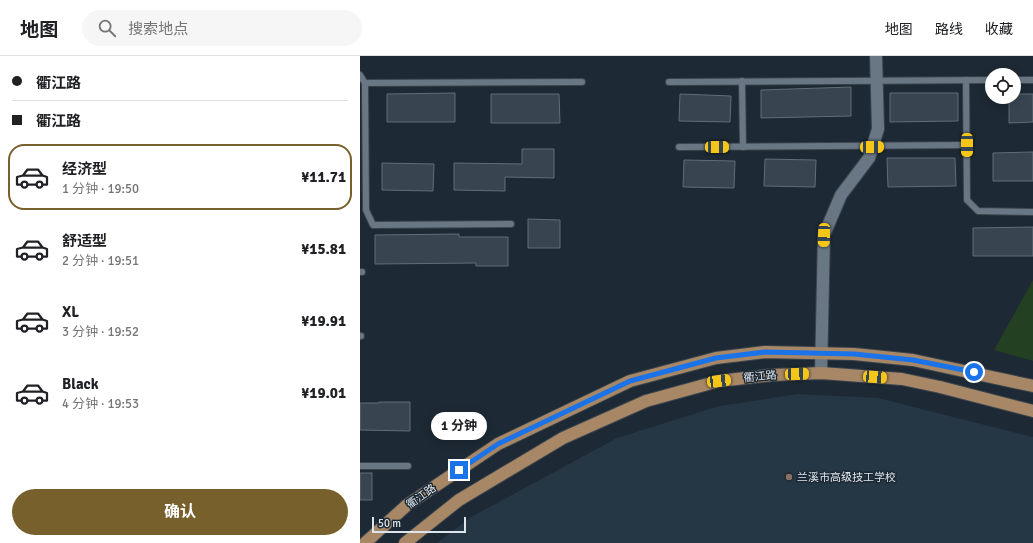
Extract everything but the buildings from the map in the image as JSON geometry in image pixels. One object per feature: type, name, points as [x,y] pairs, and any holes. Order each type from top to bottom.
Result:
[{"type":"main road","name":"衢江路","points":[[365,543],[407,505],[498,444],[630,381],[716,358],[765,352],[854,354],[913,360],[1032,385]]},
{"type":"main road","name":"衢江路","points":[[405,543],[459,500],[563,438],[646,401],[719,381],[772,374],[821,373],[902,379],[940,386],[1033,411]]},
{"type":"street","points":[[821,373],[824,235],[841,195],[869,158],[878,129],[876,56]]},
{"type":"lane","points":[[360,75],[365,84],[363,142],[366,210],[373,224],[511,224]]},
{"type":"lane","points":[[966,80],[967,200],[978,211],[1033,212]]},
{"type":"lane","points":[[670,82],[985,80]]},
{"type":"lane","points":[[1021,80],[1033,80]]},
{"type":"lane","points":[[742,81],[743,147]]},
{"type":"lane","points":[[365,84],[582,82]]},
{"type":"lane","points":[[679,147],[872,147],[967,145]]},
{"type":"lane","points":[[360,466],[408,466]]},
{"type":"shaded area","name":"兰溪市高级技工学校","points":[[798,394],[878,398],[1033,437],[1033,543],[437,543],[471,517],[617,438],[719,406]]},
{"type":"green space","points":[[1033,280],[1033,361],[994,350]]},
{"type":"place","name":"兰溪市高级技工学校","points":[[789,477]]},
{"type":"route","points":[[459,470],[498,444],[630,381],[716,358],[765,352],[854,354],[913,360],[974,372]]}]
